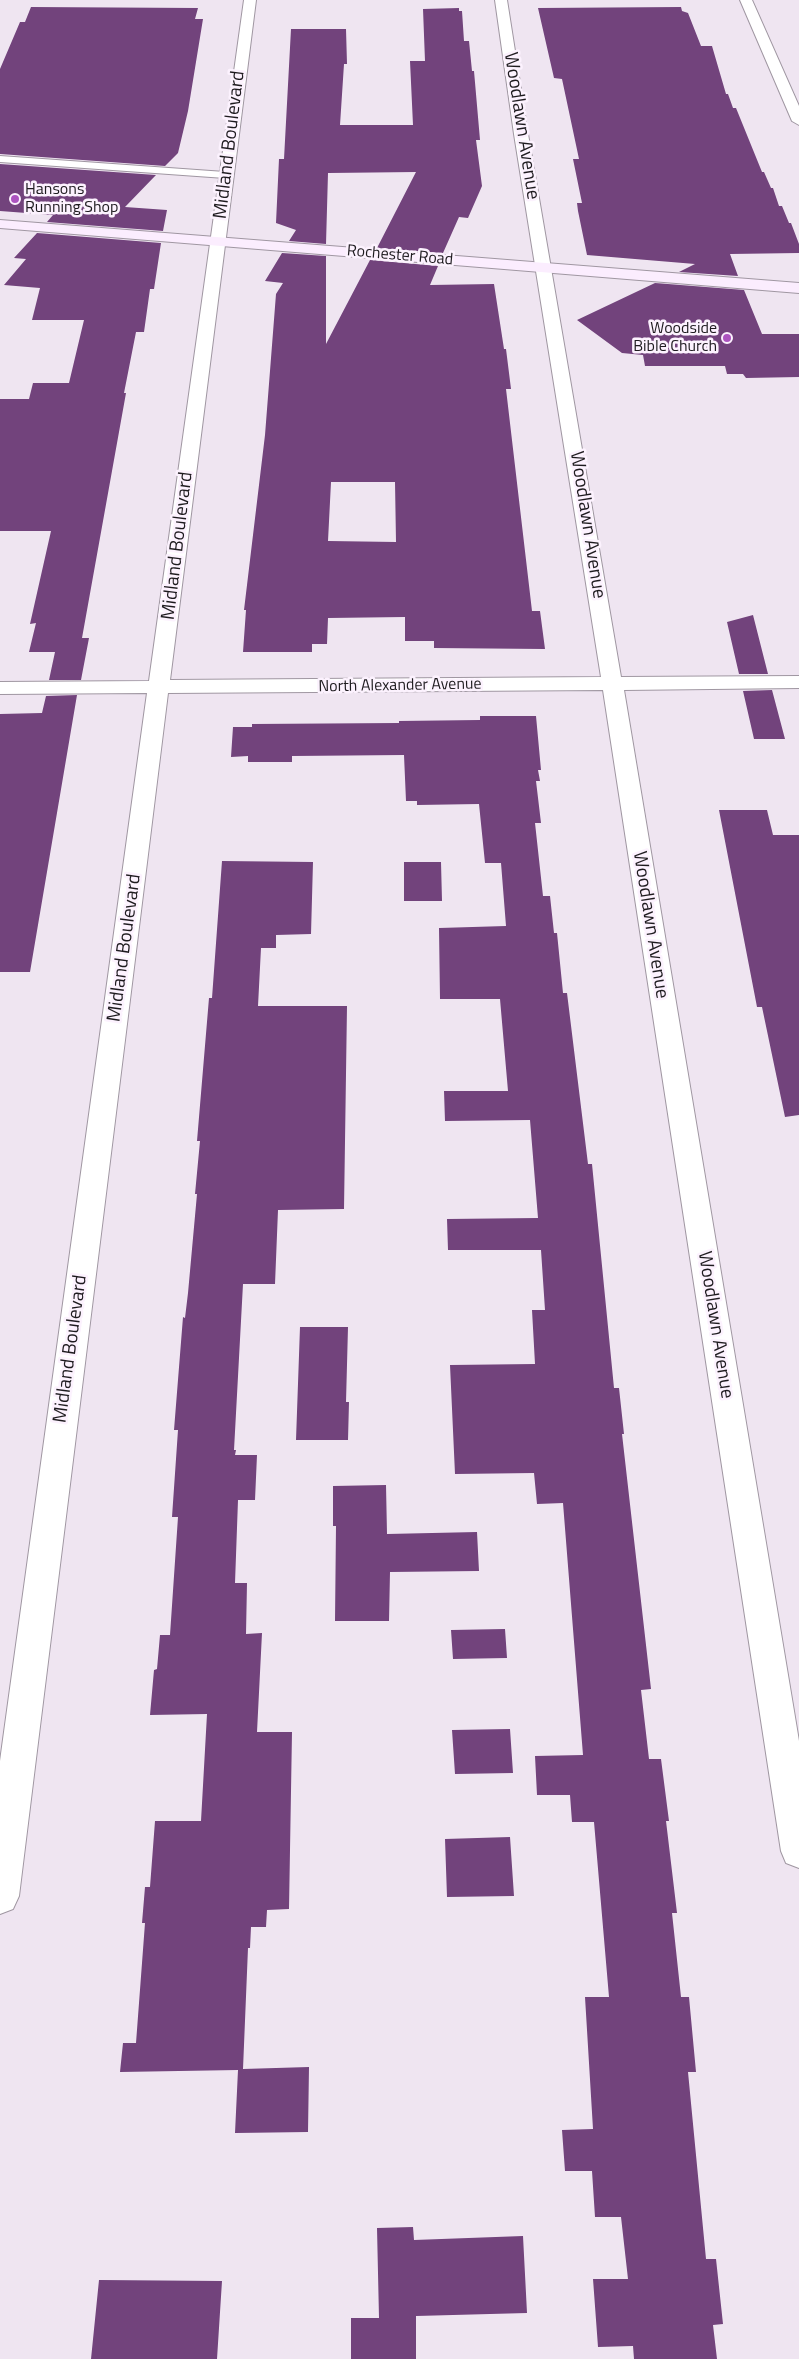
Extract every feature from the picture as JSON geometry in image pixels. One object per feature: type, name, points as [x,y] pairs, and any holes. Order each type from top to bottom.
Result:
[{"type":"main road","name":"Rochester Road","points":[[0,224],[799,288]]},
{"type":"street","name":"Midland Boulevard","points":[[0,1896],[210,296],[219,241],[225,175],[250,0]]},
{"type":"street","name":"Woodlawn Avenue","points":[[501,0],[521,134],[612,684],[799,1851]]},
{"type":"street","points":[[746,0],[799,121]]},
{"type":"street","name":"North Alexander Avenue","points":[[0,688],[799,682]]},
{"type":"lane","points":[[0,159],[225,175]]},
{"type":"building","points":[[31,7],[198,8],[195,19],[203,19],[188,111],[178,153],[165,166],[0,154],[0,69],[20,22],[25,22]]},
{"type":"building","points":[[681,7],[682,11],[688,13],[701,46],[712,46],[726,94],[728,94],[733,108],[736,108],[762,172],[764,172],[771,188],[773,188],[779,206],[782,206],[789,223],[791,223],[799,244],[799,253],[730,254],[738,276],[679,272],[695,264],[587,255],[577,203],[582,203],[573,159],[579,159],[562,79],[554,78],[538,8]]},
{"type":"building","points":[[459,8],[459,11],[462,11],[464,41],[469,41],[472,71],[474,71],[480,140],[476,140],[482,186],[468,218],[459,217],[443,253],[377,248],[416,172],[328,173],[326,244],[289,241],[296,230],[276,223],[279,159],[284,159],[291,29],[346,29],[347,64],[344,64],[340,125],[413,125],[410,61],[425,61],[423,9]]},
{"type":"building","points":[[0,164],[156,175],[125,207],[167,210],[163,231],[47,222],[53,215],[0,211]]},
{"type":"building","points":[[37,233],[161,243],[154,289],[150,289],[144,332],[136,332],[124,393],[126,393],[82,638],[89,638],[81,680],[49,680],[55,652],[29,652],[36,623],[30,624],[51,531],[0,531],[0,399],[29,399],[33,383],[69,383],[84,320],[32,320],[40,288],[4,285],[26,259],[14,258]]},
{"type":"building","points":[[282,253],[326,256],[326,344],[370,260],[438,266],[430,285],[494,284],[511,389],[506,389],[532,611],[540,611],[545,649],[434,648],[434,641],[405,641],[405,617],[328,618],[327,644],[312,644],[312,652],[243,652],[246,610],[244,610],[265,435],[276,294],[283,283],[265,281]],"holes":[[[331,482],[395,482],[396,542],[328,541]]]},
{"type":"building","points":[[655,283],[744,290],[762,334],[799,334],[799,377],[746,378],[743,374],[727,374],[725,366],[645,366],[643,355],[622,353],[577,320]]},
{"type":"building","points":[[753,615],[768,674],[739,674],[727,622]]},
{"type":"building","points":[[772,690],[785,739],[754,739],[743,691]]},
{"type":"building","points":[[77,695],[30,972],[0,972],[0,714],[42,713],[46,696]]},
{"type":"building","points":[[480,716],[536,716],[541,770],[538,770],[540,781],[536,781],[541,823],[535,823],[543,896],[550,896],[554,933],[557,933],[563,993],[567,993],[588,1164],[592,1164],[614,1388],[619,1388],[624,1434],[622,1434],[651,1689],[641,1690],[649,1759],[661,1759],[669,1821],[666,1821],[677,1913],[672,1913],[681,1997],[689,1997],[696,2072],[688,2072],[706,2259],[716,2259],[723,2324],[713,2325],[717,2359],[634,2359],[633,2346],[598,2347],[593,2279],[628,2279],[621,2217],[595,2217],[592,2171],[565,2171],[562,2130],[593,2129],[585,1997],[609,1997],[594,1822],[572,1822],[570,1795],[537,1795],[535,1756],[583,1755],[563,1503],[537,1504],[534,1473],[455,1474],[450,1365],[535,1364],[532,1310],[545,1310],[541,1250],[448,1250],[447,1219],[538,1218],[530,1120],[445,1121],[444,1091],[508,1091],[500,999],[440,999],[439,928],[506,926],[501,863],[485,863],[479,804],[417,805],[417,801],[406,801],[404,755],[292,756],[292,762],[248,762],[248,756],[231,757],[233,727],[252,727],[252,724],[399,723],[399,721],[480,720]]},
{"type":"building","points":[[719,810],[767,810],[773,835],[799,835],[799,1115],[785,1117],[762,1007],[757,1007]]},
{"type":"building","points":[[222,861],[313,862],[311,934],[276,935],[276,948],[261,948],[258,1006],[347,1006],[344,1209],[278,1210],[275,1284],[243,1284],[234,1450],[236,1450],[235,1455],[257,1455],[255,1500],[238,1500],[235,1583],[247,1583],[246,1634],[262,1633],[257,1732],[292,1732],[289,1909],[267,1910],[266,1927],[251,1927],[250,1948],[248,1948],[243,2069],[309,2067],[308,2132],[235,2133],[238,2070],[120,2072],[123,2043],[136,2043],[145,1923],[142,1923],[145,1887],[150,1887],[155,1821],[201,1821],[207,1714],[150,1715],[154,1670],[157,1669],[160,1635],[170,1635],[178,1517],[172,1517],[178,1430],[174,1430],[183,1317],[185,1318],[188,1293],[197,1194],[195,1194],[200,1141],[197,1141],[209,998],[212,998]]},
{"type":"building","points":[[404,862],[441,862],[442,901],[404,901]]},
{"type":"building","points":[[300,1327],[348,1327],[346,1402],[349,1402],[348,1440],[296,1440]]},
{"type":"building","points":[[386,1485],[387,1534],[477,1532],[479,1571],[390,1572],[389,1621],[335,1621],[336,1526],[333,1526],[333,1486]]},
{"type":"building","points":[[505,1629],[507,1658],[453,1659],[451,1630]]},
{"type":"building","points":[[510,1729],[513,1773],[455,1774],[452,1730]]},
{"type":"building","points":[[510,1837],[514,1896],[447,1897],[445,1839]]},
{"type":"building","points":[[413,2227],[414,2240],[523,2236],[527,2313],[416,2316],[416,2359],[351,2359],[351,2318],[379,2318],[377,2228]]},
{"type":"building","points":[[99,2280],[222,2281],[217,2359],[91,2359]]},
{"type":"place","name":"Hansons Running Shop","points":[[15,199]]},
{"type":"place","name":"Woodside Bible Church","points":[[727,338]]}]
